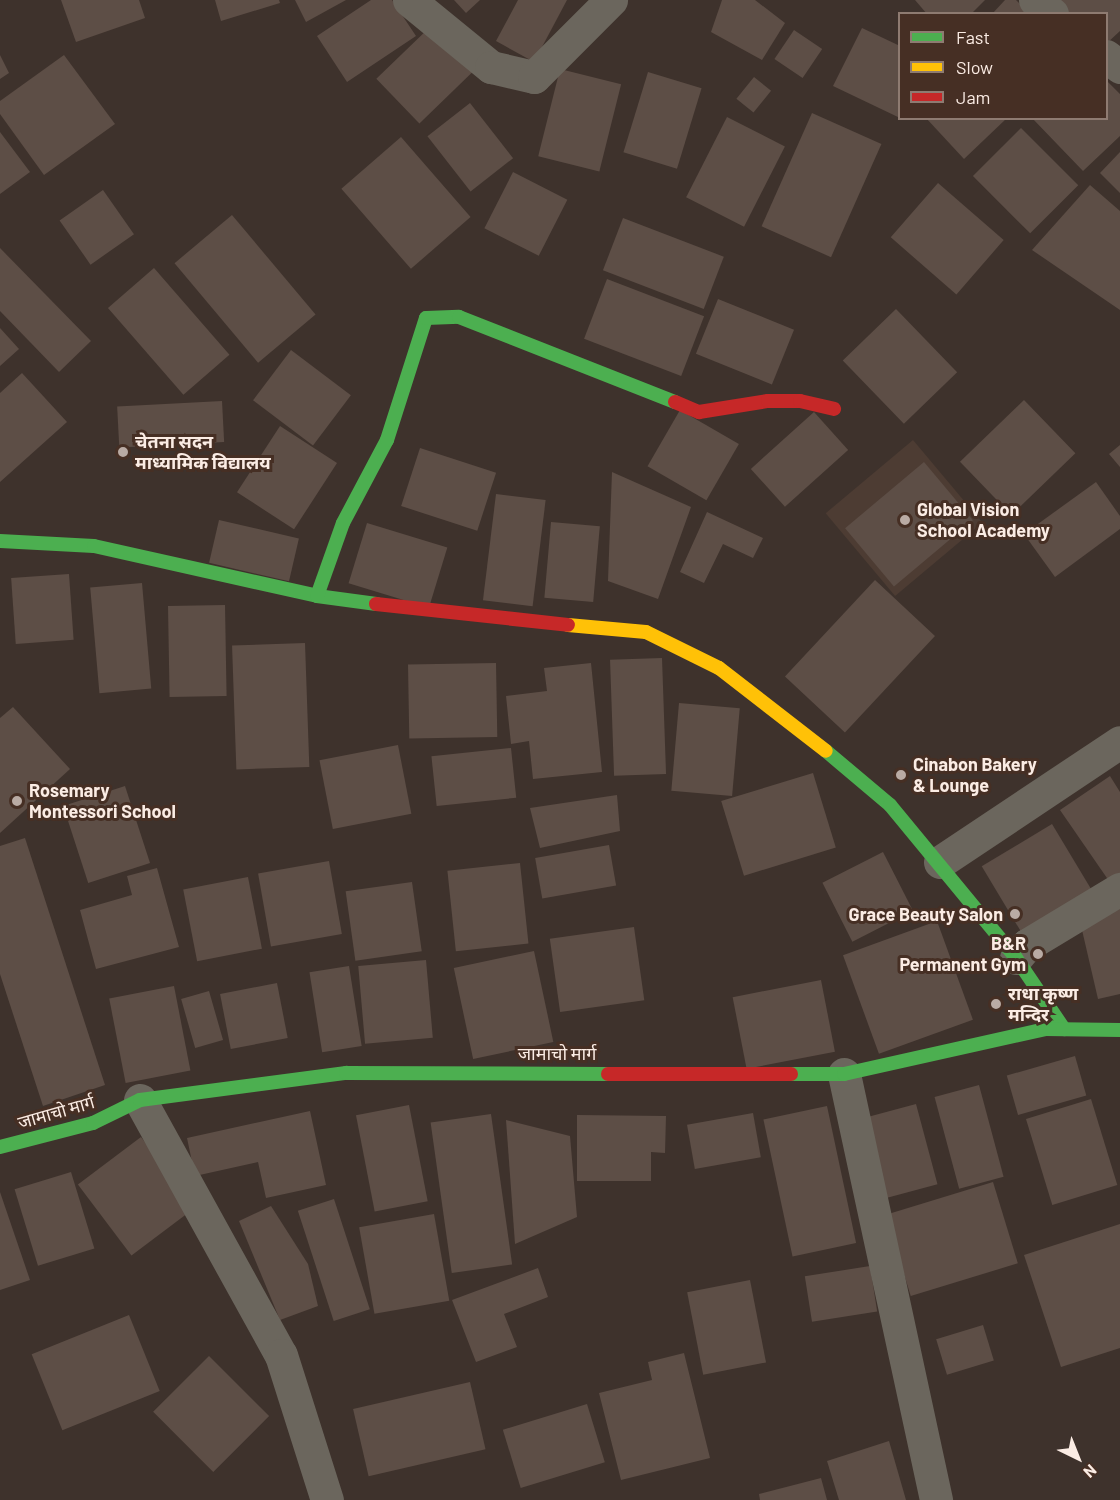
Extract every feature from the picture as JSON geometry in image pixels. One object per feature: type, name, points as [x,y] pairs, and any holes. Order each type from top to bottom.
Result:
[{"type":"street","points":[[409,0],[491,67],[534,77],[611,0]]},
{"type":"street","points":[[1035,0],[1050,12]]},
{"type":"street","points":[[1108,57],[1120,67]]},
{"type":"street","points":[[316,596],[343,523],[387,440],[426,318],[459,317],[699,412],[768,401],[800,401],[834,409]]},
{"type":"street","points":[[0,541],[94,546],[316,596],[470,617],[646,632],[719,668],[779,711],[890,805],[940,862],[1016,958],[1064,1029]]},
{"type":"street","points":[[940,862],[1120,742]]},
{"type":"street","points":[[1016,958],[1027,945],[1120,889]]},
{"type":"street","name":"जामाचो मार्ग","points":[[0,1147],[93,1123],[140,1100],[346,1073],[844,1074],[1045,1029],[1120,1030]]},
{"type":"street","points":[[844,1074],[936,1500]]},
{"type":"street","points":[[140,1100],[281,1355],[327,1500]]},
{"type":"shaded area","name":"Global Vision School Academy","points":[[913,440],[982,523],[895,596],[826,513]]},
{"type":"building","points":[[61,0],[139,0],[145,18],[76,42]]},
{"type":"building","points":[[215,0],[279,0],[280,3],[221,21]]},
{"type":"building","points":[[295,0],[346,0],[306,22]]},
{"type":"building","points":[[371,0],[392,0],[416,36],[347,82],[317,36]]},
{"type":"building","points":[[454,0],[480,0],[466,13]]},
{"type":"building","points":[[518,0],[567,0],[534,62],[496,41]]},
{"type":"building","points":[[722,0],[755,0],[785,23],[762,60],[711,32]]},
{"type":"building","points":[[915,0],[985,0],[973,12],[925,12]]},
{"type":"building","points":[[1005,0],[1016,0],[1028,12],[994,12]]},
{"type":"building","points":[[1059,0],[1120,0],[1120,31],[1108,42],[1108,12],[1068,12]]},
{"type":"building","points":[[431,26],[474,71],[419,123],[376,79]]},
{"type":"building","points":[[862,28],[898,45],[898,117],[833,86]]},
{"type":"building","points":[[794,30],[822,49],[803,78],[774,59]]},
{"type":"building","points":[[0,55],[9,73],[0,79]]},
{"type":"building","points":[[64,55],[115,124],[44,175],[0,114],[0,101]]},
{"type":"building","points":[[560,69],[621,84],[599,172],[538,156]]},
{"type":"building","points":[[648,72],[702,88],[677,169],[623,152]]},
{"type":"building","points":[[754,77],[771,91],[753,113],[736,99]]},
{"type":"building","points":[[1108,82],[1120,94],[1120,136],[1083,171],[1034,120],[1108,120]]},
{"type":"building","points":[[470,103],[513,158],[471,191],[427,136]]},
{"type":"building","points":[[812,113],[881,144],[831,257],[762,226]]},
{"type":"building","points":[[727,117],[785,147],[744,227],[686,197]]},
{"type":"building","points":[[928,120],[1005,120],[964,159]]},
{"type":"building","points":[[1021,128],[1078,185],[1030,233],[973,176]]},
{"type":"building","points":[[0,132],[30,172],[0,194]]},
{"type":"building","points":[[401,137],[471,217],[411,269],[341,189]]},
{"type":"building","points":[[1120,152],[1120,193],[1100,173]]},
{"type":"building","points":[[513,172],[567,200],[539,256],[484,228]]},
{"type":"building","points":[[938,183],[1004,240],[956,294],[891,237]]},
{"type":"building","points":[[1090,185],[1120,211],[1120,310],[1032,250]]},
{"type":"building","points":[[103,190],[134,234],[91,265],[60,220]]},
{"type":"building","points":[[232,215],[316,315],[258,363],[175,263]]},
{"type":"building","points":[[623,218],[724,257],[704,309],[603,270]]},
{"type":"building","points":[[0,248],[91,341],[59,372],[0,311]]},
{"type":"building","points":[[154,268],[229,355],[183,395],[108,308]]},
{"type":"building","points":[[607,279],[704,316],[681,376],[584,339]]},
{"type":"building","points":[[718,299],[794,330],[772,384],[696,354]]},
{"type":"building","points":[[896,309],[957,372],[904,424],[843,360]]},
{"type":"building","points":[[0,328],[19,349],[0,366]]},
{"type":"building","points":[[291,350],[351,395],[313,445],[253,400]]},
{"type":"building","points":[[22,373],[67,422],[0,482],[0,393]]},
{"type":"building","points":[[1024,400],[1075,453],[1011,515],[960,462]]},
{"type":"building","points":[[222,401],[224,442],[119,447],[117,406]]},
{"type":"building","points":[[680,410],[739,444],[706,500],[648,466]]},
{"type":"building","points":[[814,412],[848,450],[785,507],[751,469]]},
{"type":"building","points":[[280,426],[337,463],[294,529],[237,492]]},
{"type":"building","points":[[1120,445],[1120,467],[1109,454]]},
{"type":"building","points":[[420,448],[496,473],[477,531],[401,506]]},
{"type":"building","name":"Global Vision School Academy","points":[[924,462],[973,520],[894,586],[845,528]]},
{"type":"building","points":[[612,472],[691,507],[658,599],[608,581]]},
{"type":"building","points":[[1096,482],[1120,516],[1120,529],[1055,577],[1024,534]]},
{"type":"building","points":[[496,494],[546,500],[533,606],[483,600]]},
{"type":"building","points":[[707,512],[763,538],[753,558],[723,544],[704,583],[680,572]]},
{"type":"building","points":[[219,520],[299,538],[289,581],[209,563]]},
{"type":"building","points":[[551,522],[600,526],[593,602],[544,598]]},
{"type":"building","points":[[367,523],[447,548],[429,608],[349,583]]},
{"type":"building","points":[[69,574],[74,640],[16,644],[11,578]]},
{"type":"building","points":[[875,580],[935,636],[845,732],[785,677]]},
{"type":"building","points":[[142,583],[151,689],[99,693],[90,588]]},
{"type":"building","points":[[225,605],[227,696],[170,697],[168,606]]},
{"type":"building","points":[[305,643],[309,767],[236,769],[232,646]]},
{"type":"building","points":[[662,658],[666,774],[614,776],[610,660]]},
{"type":"building","points":[[496,663],[497,737],[409,739],[408,665]]},
{"type":"building","points":[[591,663],[602,772],[533,779],[529,741],[511,744],[506,696],[547,691],[544,668]]},
{"type":"building","points":[[679,703],[740,708],[732,796],[671,791]]},
{"type":"building","name":"Rosemary Montessori School","points":[[13,707],[70,769],[0,833],[0,718]]},
{"type":"building","points":[[398,745],[411,814],[333,829],[319,760]]},
{"type":"building","points":[[511,748],[516,798],[437,806],[431,756]]},
{"type":"building","points":[[813,773],[836,848],[744,876],[721,801]]},
{"type":"building","points":[[1110,776],[1120,792],[1120,873],[1109,881],[1060,810]]},
{"type":"building","points":[[125,786],[150,863],[88,883],[63,806]]},
{"type":"building","points":[[617,795],[620,831],[540,848],[530,808]]},
{"type":"building","points":[[1052,824],[1094,894],[1024,937],[982,866]]},
{"type":"building","points":[[25,838],[105,1085],[43,1106],[0,974],[0,846]]},
{"type":"building","points":[[609,845],[616,885],[542,898],[535,858]]},
{"type":"building","points":[[883,852],[913,911],[852,942],[822,883]]},
{"type":"building","points":[[329,861],[342,934],[271,946],[258,874]]},
{"type":"building","points":[[520,863],[528,944],[456,951],[447,871]]},
{"type":"building","points":[[157,868],[179,947],[96,969],[80,910],[132,895],[127,876]]},
{"type":"building","points":[[248,877],[262,949],[197,961],[183,890]]},
{"type":"building","points":[[412,882],[422,951],[355,961],[346,891]]},
{"type":"building","points":[[1120,907],[1120,994],[1098,999],[1079,917]]},
{"type":"building","points":[[937,921],[973,1020],[879,1054],[843,955]]},
{"type":"building","points":[[634,927],[644,1000],[560,1012],[550,939]]},
{"type":"building","points":[[534,951],[553,1042],[473,1059],[454,968]]},
{"type":"building","points":[[426,960],[433,1038],[365,1044],[358,966]]},
{"type":"building","points":[[349,966],[362,1046],[322,1052],[309,972]]},
{"type":"building","points":[[821,980],[835,1052],[747,1069],[733,997]]},
{"type":"building","points":[[277,983],[288,1038],[231,1049],[220,994]]},
{"type":"building","points":[[174,986],[190,1070],[126,1083],[109,999]]},
{"type":"building","points":[[209,991],[223,1040],[195,1048],[181,999]]},
{"type":"building","points":[[1075,1056],[1086,1095],[1018,1115],[1007,1076]]},
{"type":"building","points":[[979,1085],[1004,1177],[959,1189],[935,1097]]},
{"type":"building","points":[[1091,1099],[1117,1185],[1052,1205],[1026,1119]]},
{"type":"building","points":[[916,1104],[937,1184],[887,1198],[866,1117]]},
{"type":"building","points":[[409,1105],[428,1201],[375,1212],[356,1115]]},
{"type":"building","points":[[827,1106],[856,1243],[793,1256],[763,1120]]},
{"type":"building","points":[[310,1111],[326,1185],[266,1198],[258,1162],[195,1176],[187,1138]]},
{"type":"building","points":[[753,1113],[761,1157],[695,1169],[687,1125]]},
{"type":"building","points":[[491,1114],[512,1265],[452,1273],[431,1122]]},
{"type":"building","points":[[577,1115],[666,1116],[665,1153],[651,1152],[651,1181],[577,1181]]},
{"type":"building","points":[[506,1120],[570,1136],[577,1217],[515,1244]]},
{"type":"building","points":[[141,1137],[195,1208],[131,1256],[78,1185]]},
{"type":"building","points":[[71,1172],[94,1249],[38,1266],[15,1189]]},
{"type":"building","points":[[993,1182],[1018,1263],[911,1296],[886,1215]]},
{"type":"building","points":[[0,1192],[30,1280],[0,1290]]},
{"type":"building","points":[[334,1199],[370,1309],[334,1321],[298,1211]]},
{"type":"building","points":[[271,1206],[308,1264],[318,1306],[280,1320],[239,1221]]},
{"type":"building","points":[[434,1214],[449,1301],[374,1314],[359,1227]]},
{"type":"building","points":[[1120,1224],[1120,1348],[1061,1367],[1024,1255]]},
{"type":"building","points":[[870,1266],[877,1311],[812,1322],[805,1276]]},
{"type":"building","points":[[538,1268],[548,1297],[504,1314],[517,1347],[476,1362],[452,1300]]},
{"type":"building","points":[[750,1280],[766,1362],[703,1375],[687,1292]]},
{"type":"building","points":[[129,1315],[160,1391],[62,1430],[32,1354]]},
{"type":"building","points":[[983,1325],[994,1360],[947,1375],[936,1339]]},
{"type":"building","points":[[684,1353],[710,1458],[621,1480],[599,1393],[652,1380],[648,1362]]},
{"type":"building","points":[[209,1356],[269,1416],[213,1472],[153,1412]]},
{"type":"building","points":[[470,1382],[486,1449],[369,1476],[353,1409]]},
{"type":"building","points":[[587,1404],[605,1462],[521,1488],[503,1430]]},
{"type":"building","points":[[889,1441],[906,1500],[839,1500],[827,1461]]},
{"type":"building","points":[[821,1478],[827,1500],[760,1500],[759,1494]]},
{"type":"traffic: fast","points":[[317,596],[343,523],[387,440],[426,318],[459,317],[675,402]]},
{"type":"traffic: fast","points":[[0,541],[94,546],[317,596],[376,604]]},
{"type":"traffic: fast","points":[[826,751],[890,805],[1016,958],[1064,1029]]},
{"type":"traffic: fast","points":[[791,1074],[844,1074],[1045,1029],[1120,1030]]},
{"type":"traffic: fast","points":[[0,1147],[93,1123],[140,1100],[346,1073],[608,1074]]},
{"type":"traffic: slow","points":[[568,625],[646,632],[719,668],[826,751]]},
{"type":"traffic: jam","points":[[675,402],[699,412],[768,401],[800,401],[834,409]]},
{"type":"traffic: jam","points":[[376,604],[568,625]]},
{"type":"traffic: jam","points":[[608,1074],[791,1074]]},
{"type":"place","name":"चेतना सदन माध्यामिक विद्यालय","points":[[123,452]]},
{"type":"place","name":"Global Vision School Academy","points":[[905,520]]},
{"type":"place","name":"Cinabon Bakery & Lounge","points":[[901,775]]},
{"type":"place","name":"Rosemary Montessori School","points":[[17,801]]},
{"type":"place","name":"Grace Beauty Salon","points":[[1015,914]]},
{"type":"place","name":"B&R Permanent Gym","points":[[1038,954]]},
{"type":"place","name":"राधा कृष्ण मन्दिर","points":[[996,1004]]}]
